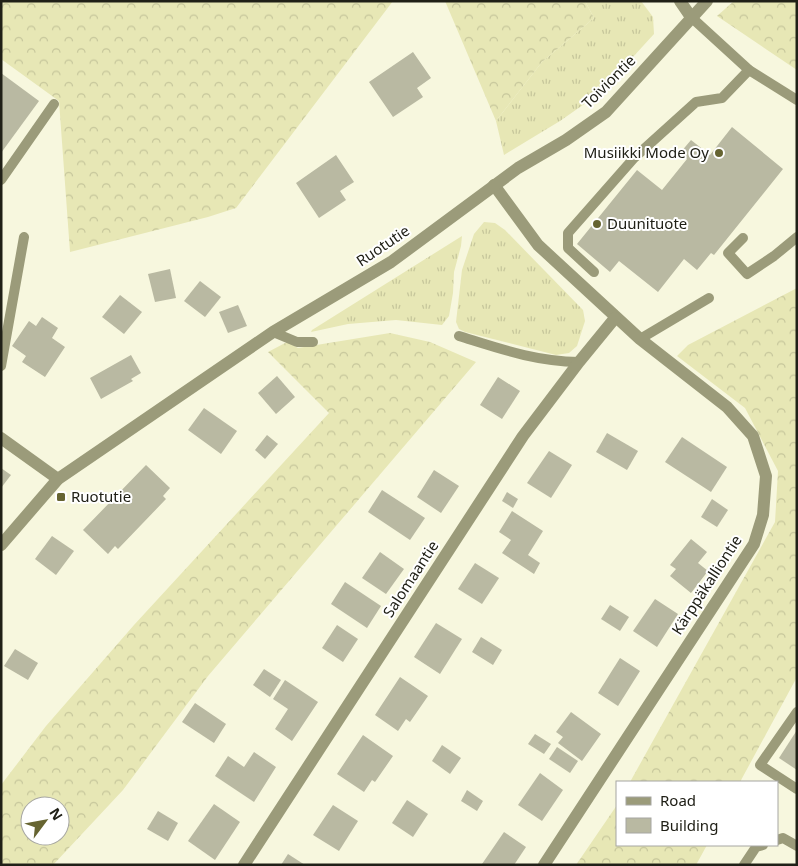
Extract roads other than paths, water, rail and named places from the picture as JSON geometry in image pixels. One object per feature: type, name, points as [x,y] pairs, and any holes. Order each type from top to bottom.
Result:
[{"type":"street","points":[[680,1],[691,17]]},
{"type":"street","name":"Toiviontie","points":[[494,185],[518,168],[566,140],[606,112],[691,17],[708,1]]},
{"type":"street","name":"Kärppäkalliontie","points":[[494,185],[538,245],[640,339],[727,407],[753,436],[766,476],[763,515],[754,544],[544,865]]},
{"type":"street","name":"Ruotutie","points":[[1,545],[58,479],[273,332],[391,262],[494,185]]},
{"type":"street","name":"Salomaantie","points":[[244,865],[523,436],[579,362],[616,318]]},
{"type":"street","points":[[1,438],[58,479]]},
{"type":"lane","points":[[691,17],[749,70],[797,100]]},
{"type":"lane","points":[[594,272],[568,248],[568,233],[634,158],[696,102],[722,98],[749,70]]},
{"type":"lane","points":[[1,180],[54,104]]},
{"type":"lane","points":[[1,366],[24,237]]},
{"type":"lane","points":[[743,238],[728,253],[747,274],[797,238]]},
{"type":"lane","points":[[640,339],[708,298]]},
{"type":"lane","points":[[273,332],[297,342],[313,342]]},
{"type":"lane","points":[[459,336],[524,356],[559,362],[579,362]]},
{"type":"lane","points":[[797,712],[760,765],[797,789]]},
{"type":"lane","points":[[778,840],[783,838],[797,846]]},
{"type":"lane","points":[[744,865],[756,847],[760,846]]},
{"type":"place","name":"Musiikki Mode Oy","points":[[719,153]]},
{"type":"place","name":"Duunituote","points":[[597,224]]},
{"type":"place","name":"Ruotutie","points":[[61,497]]}]
